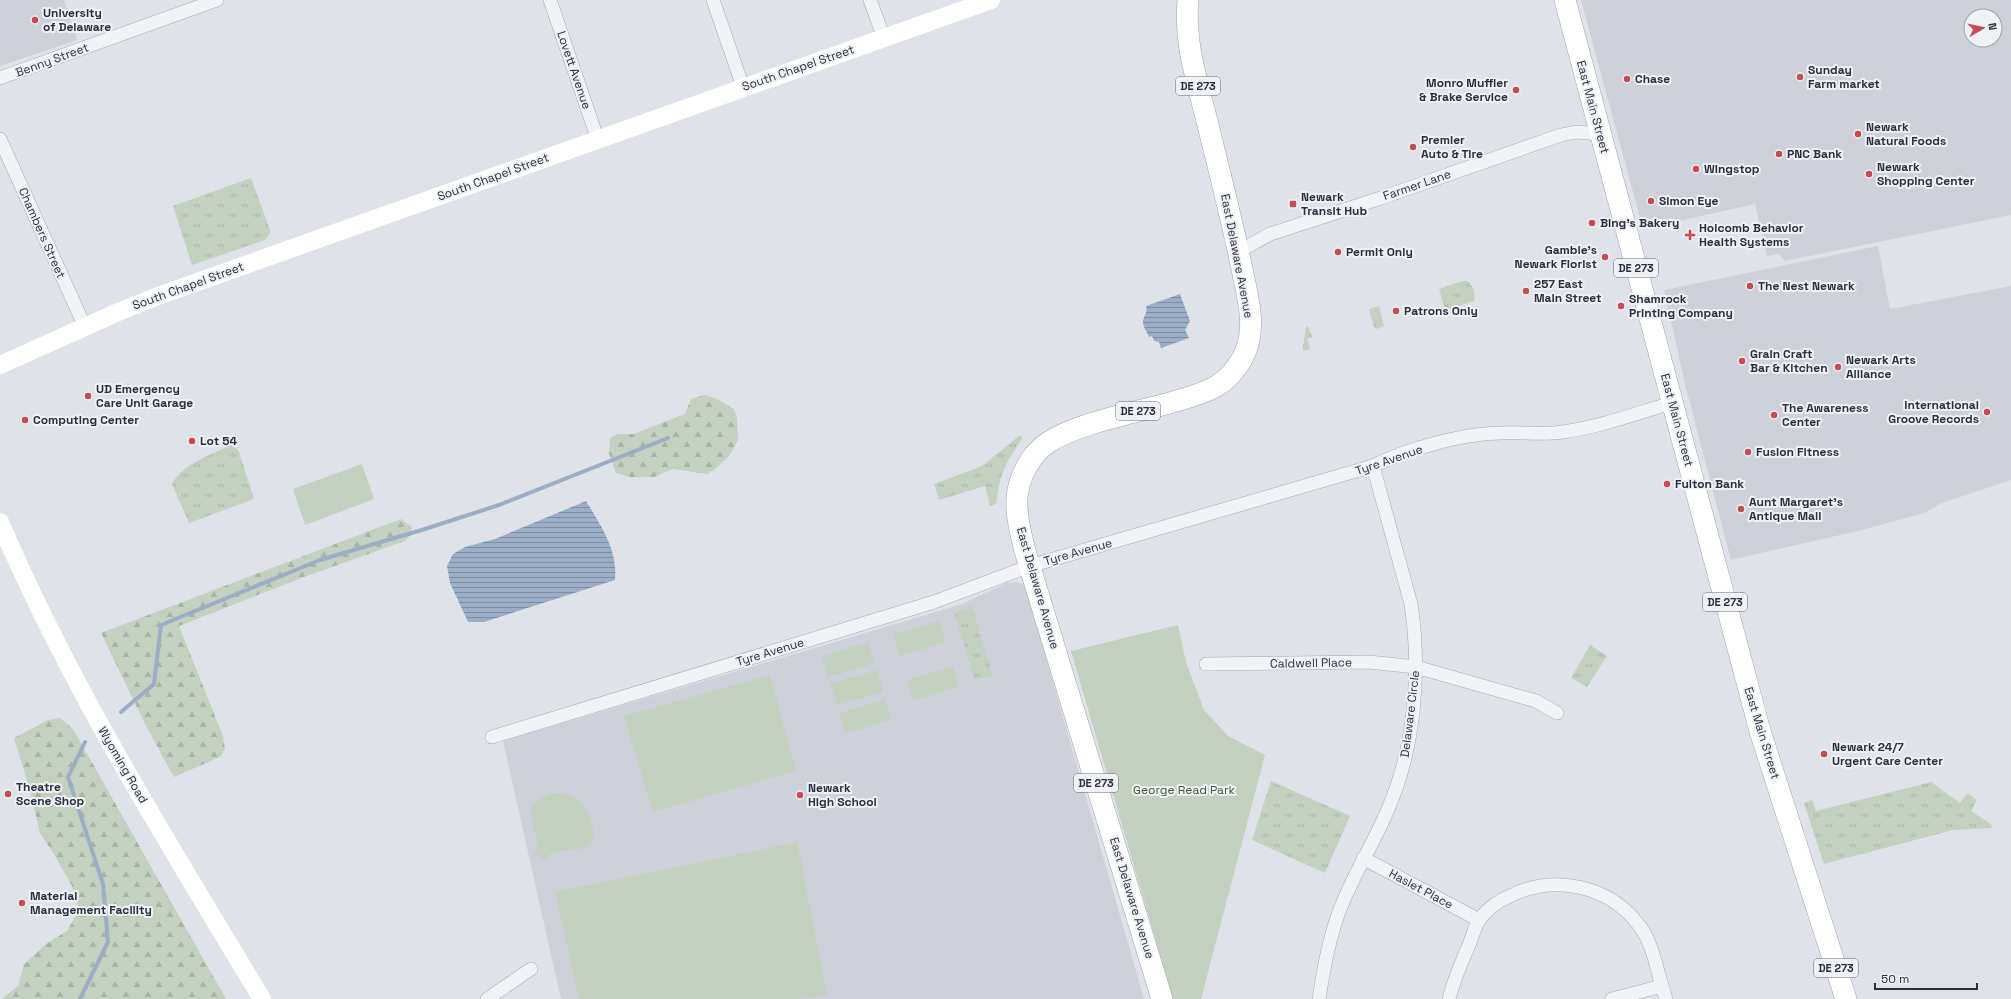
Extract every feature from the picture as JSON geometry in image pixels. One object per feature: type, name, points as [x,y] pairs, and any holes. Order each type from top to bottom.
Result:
[{"type":"main road","name":"East Delaware Avenue","points":[[1162,999],[1030,566],[1019,526],[1017,498],[1025,472],[1039,450],[1049,441],[1077,429],[1212,390],[1228,378],[1242,360],[1248,345],[1251,318],[1238,252],[1192,60],[1186,21],[1188,0]]},
{"type":"main road","name":"East Main Street","points":[[1565,0],[1760,730],[1846,999]]},
{"type":"main road","points":[[1826,938],[1842,961],[1858,999]]},
{"type":"street","name":"Benny Street","points":[[0,78],[217,0]]},
{"type":"street","name":"Lovett Avenue","points":[[550,0],[598,140]]},
{"type":"street","points":[[713,0],[743,87]]},
{"type":"street","points":[[870,0],[884,38]]},
{"type":"street","name":"South Chapel Street","points":[[0,366],[85,327],[165,293],[991,0]]},
{"type":"street","name":"Farmer Lane","points":[[1238,252],[1270,234],[1381,198],[1561,135],[1576,132],[1600,134]]},
{"type":"street","name":"Chambers Street","points":[[0,139],[85,327]]},
{"type":"street","name":"Tyre Avenue","points":[[492,737],[934,602],[1030,566],[1373,466],[1389,458],[1465,436],[1502,433],[1562,432],[1580,429],[1672,403]]},
{"type":"street","name":"Delaware Circle","points":[[1319,999],[1325,959],[1342,904],[1363,858],[1388,810],[1398,783],[1410,728],[1416,667],[1415,626],[1411,604],[1373,466]]},
{"type":"street","name":"Wyoming Road","points":[[0,522],[39,607],[97,719],[156,822],[262,999]]},
{"type":"street","name":"Caldwell Place","points":[[1206,664],[1369,662],[1416,667],[1536,701],[1557,713]]},
{"type":"street","name":"Haslet Place","points":[[1363,858],[1479,920]]},
{"type":"street","points":[[1449,999],[1479,920],[1498,902],[1518,892],[1535,886],[1561,885],[1592,890],[1618,903],[1639,925],[1647,938],[1666,999]]},
{"type":"street","points":[[487,999],[531,969]]},
{"type":"street","points":[[1612,999],[1662,986]]},
{"type":"shaded area","name":"University of Delaware","points":[[0,0],[64,0],[77,40],[0,66]]},
{"type":"shaded area","points":[[1581,0],[2011,0],[2011,215],[1785,261],[1779,254],[1767,256],[1755,204],[1643,229]]},
{"type":"shaded area","points":[[1878,246],[1890,309],[2011,286],[2011,480],[1942,503],[1924,513],[1862,530],[1731,560],[1685,384],[1664,290]]},
{"type":"shaded area","name":"Newark High School","points":[[1015,582],[1022,584],[1029,599],[1144,999],[561,999],[503,741],[962,604],[1007,583]]},
{"type":"green space","points":[[251,178],[270,230],[269,235],[265,240],[192,265],[173,206]]},
{"type":"green space","points":[[1462,281],[1467,281],[1472,287],[1475,295],[1474,301],[1450,309],[1445,309],[1439,289]]},
{"type":"green space","points":[[1379,306],[1384,326],[1377,329],[1374,327],[1369,309]]},
{"type":"green space","points":[[1308,326],[1312,337],[1307,339],[1310,348],[1306,351],[1303,350],[1303,348],[1306,327]]},
{"type":"green space","points":[[704,395],[715,398],[734,409],[737,418],[738,440],[730,455],[714,470],[707,474],[673,469],[654,477],[630,477],[616,473],[609,454],[610,438],[618,434],[633,434],[685,414],[691,399]]},
{"type":"green space","points":[[1020,435],[1023,438],[1008,461],[1001,477],[996,504],[990,506],[985,486],[939,500],[934,484],[982,466]]},
{"type":"green space","points":[[233,444],[239,452],[254,499],[189,523],[172,484],[177,476],[191,465]]},
{"type":"green space","points":[[362,464],[374,499],[305,525],[293,489]]},
{"type":"green space","points":[[401,519],[412,527],[411,534],[405,541],[304,577],[179,626],[223,736],[225,749],[220,757],[174,777],[145,724],[101,633]]},
{"type":"green space","points":[[972,607],[993,676],[975,680],[954,613]]},
{"type":"green space","points":[[939,621],[946,642],[900,656],[893,634]]},
{"type":"green space","name":"George Read Park","points":[[1178,625],[1186,662],[1204,710],[1228,736],[1265,755],[1201,999],[1173,999],[1071,651]]},
{"type":"green space","points":[[868,642],[874,663],[828,677],[822,656]]},
{"type":"green space","points":[[1590,645],[1607,656],[1587,687],[1571,678]]},
{"type":"green space","points":[[953,666],[959,687],[913,701],[907,680]]},
{"type":"green space","points":[[877,670],[883,692],[837,705],[830,684]]},
{"type":"green space","points":[[770,675],[796,771],[653,812],[624,716]]},
{"type":"green space","points":[[885,699],[891,720],[845,734],[839,713]]},
{"type":"green space","points":[[60,718],[73,729],[226,999],[2,999],[18,986],[24,964],[46,944],[67,931],[79,910],[72,886],[40,833],[29,787],[14,738],[48,720]]},
{"type":"green space","points":[[1271,781],[1350,816],[1325,873],[1252,840]]},
{"type":"green space","points":[[1931,782],[1960,803],[1967,793],[1977,800],[1971,811],[1991,824],[1992,828],[1953,830],[1824,864],[1804,803],[1812,800],[1816,811]]},
{"type":"green space","points":[[553,793],[567,794],[582,804],[589,815],[593,830],[593,838],[591,843],[584,848],[555,852],[544,860],[535,854],[537,844],[531,812],[533,805],[540,799]]},
{"type":"green space","points":[[797,842],[827,994],[802,999],[579,999],[555,892]]},
{"type":"water","points":[[1180,294],[1190,321],[1185,330],[1189,338],[1161,348],[1159,342],[1154,341],[1152,336],[1149,337],[1144,327],[1143,321],[1146,306]]},
{"type":"water","points":[[586,501],[603,529],[611,548],[614,559],[615,580],[484,622],[468,622],[450,583],[447,566],[453,554],[465,547],[495,539]]},
{"type":"waterway","points":[[121,712],[154,684],[161,625],[320,560],[425,529],[499,505],[668,438]]},
{"type":"waterway","points":[[80,999],[108,942],[103,884],[68,777],[85,742]]},
{"type":"place","name":"University of Delaware","points":[[35,20]]},
{"type":"place","name":"Sunday Farm market","points":[[1800,77]]},
{"type":"place","name":"Chase","points":[[1627,79]]},
{"type":"place","name":"Monro Muffler & Brake Service","points":[[1516,90]]},
{"type":"place","name":"Newark Natural Foods","points":[[1858,134]]},
{"type":"place","name":"Premier Auto & Tire","points":[[1413,147]]},
{"type":"place","name":"PNC Bank","points":[[1779,154]]},
{"type":"place","name":"Wingstop","points":[[1696,169]]},
{"type":"place","name":"Newark Shopping Center","points":[[1869,174]]},
{"type":"place","name":"Simon Eye","points":[[1651,201]]},
{"type":"place","name":"Newark Transit Hub","points":[[1293,204]]},
{"type":"place","name":"Bing's Bakery","points":[[1592,223]]},
{"type":"place","name":"Holcomb Behavior Health Systems","points":[[1690,235]]},
{"type":"place","name":"Permit Only","points":[[1338,252]]},
{"type":"place","name":"Gamble's Newark Florist","points":[[1605,257]]},
{"type":"place","name":"The Nest Newark","points":[[1750,286]]},
{"type":"place","name":"257 East Main Street","points":[[1526,291]]},
{"type":"place","name":"Shamrock Printing Company","points":[[1621,306]]},
{"type":"place","name":"Patrons Only","points":[[1396,311]]},
{"type":"place","name":"Grain Craft Bar & Kitchen","points":[[1742,361]]},
{"type":"place","name":"Newark Arts Alliance","points":[[1838,367]]},
{"type":"place","name":"UD Emergency Care Unit Garage","points":[[88,396]]},
{"type":"place","name":"International Groove Records","points":[[1987,412]]},
{"type":"place","name":"The Awareness Center","points":[[1774,415]]},
{"type":"place","name":"Computing Center","points":[[25,420]]},
{"type":"place","name":"Lot 54","points":[[192,441]]},
{"type":"place","name":"Fusion Fitness","points":[[1748,452]]},
{"type":"place","name":"Fulton Bank","points":[[1667,484]]},
{"type":"place","name":"Aunt Margaret's Antique Mall","points":[[1741,509]]},
{"type":"place","name":"Newark 24/7 Urgent Care Center","points":[[1824,754]]},
{"type":"place","name":"Theatre Scene Shop","points":[[8,794]]},
{"type":"place","name":"Newark High School","points":[[800,795]]},
{"type":"place","name":"Material Management Facility","points":[[22,903]]}]
